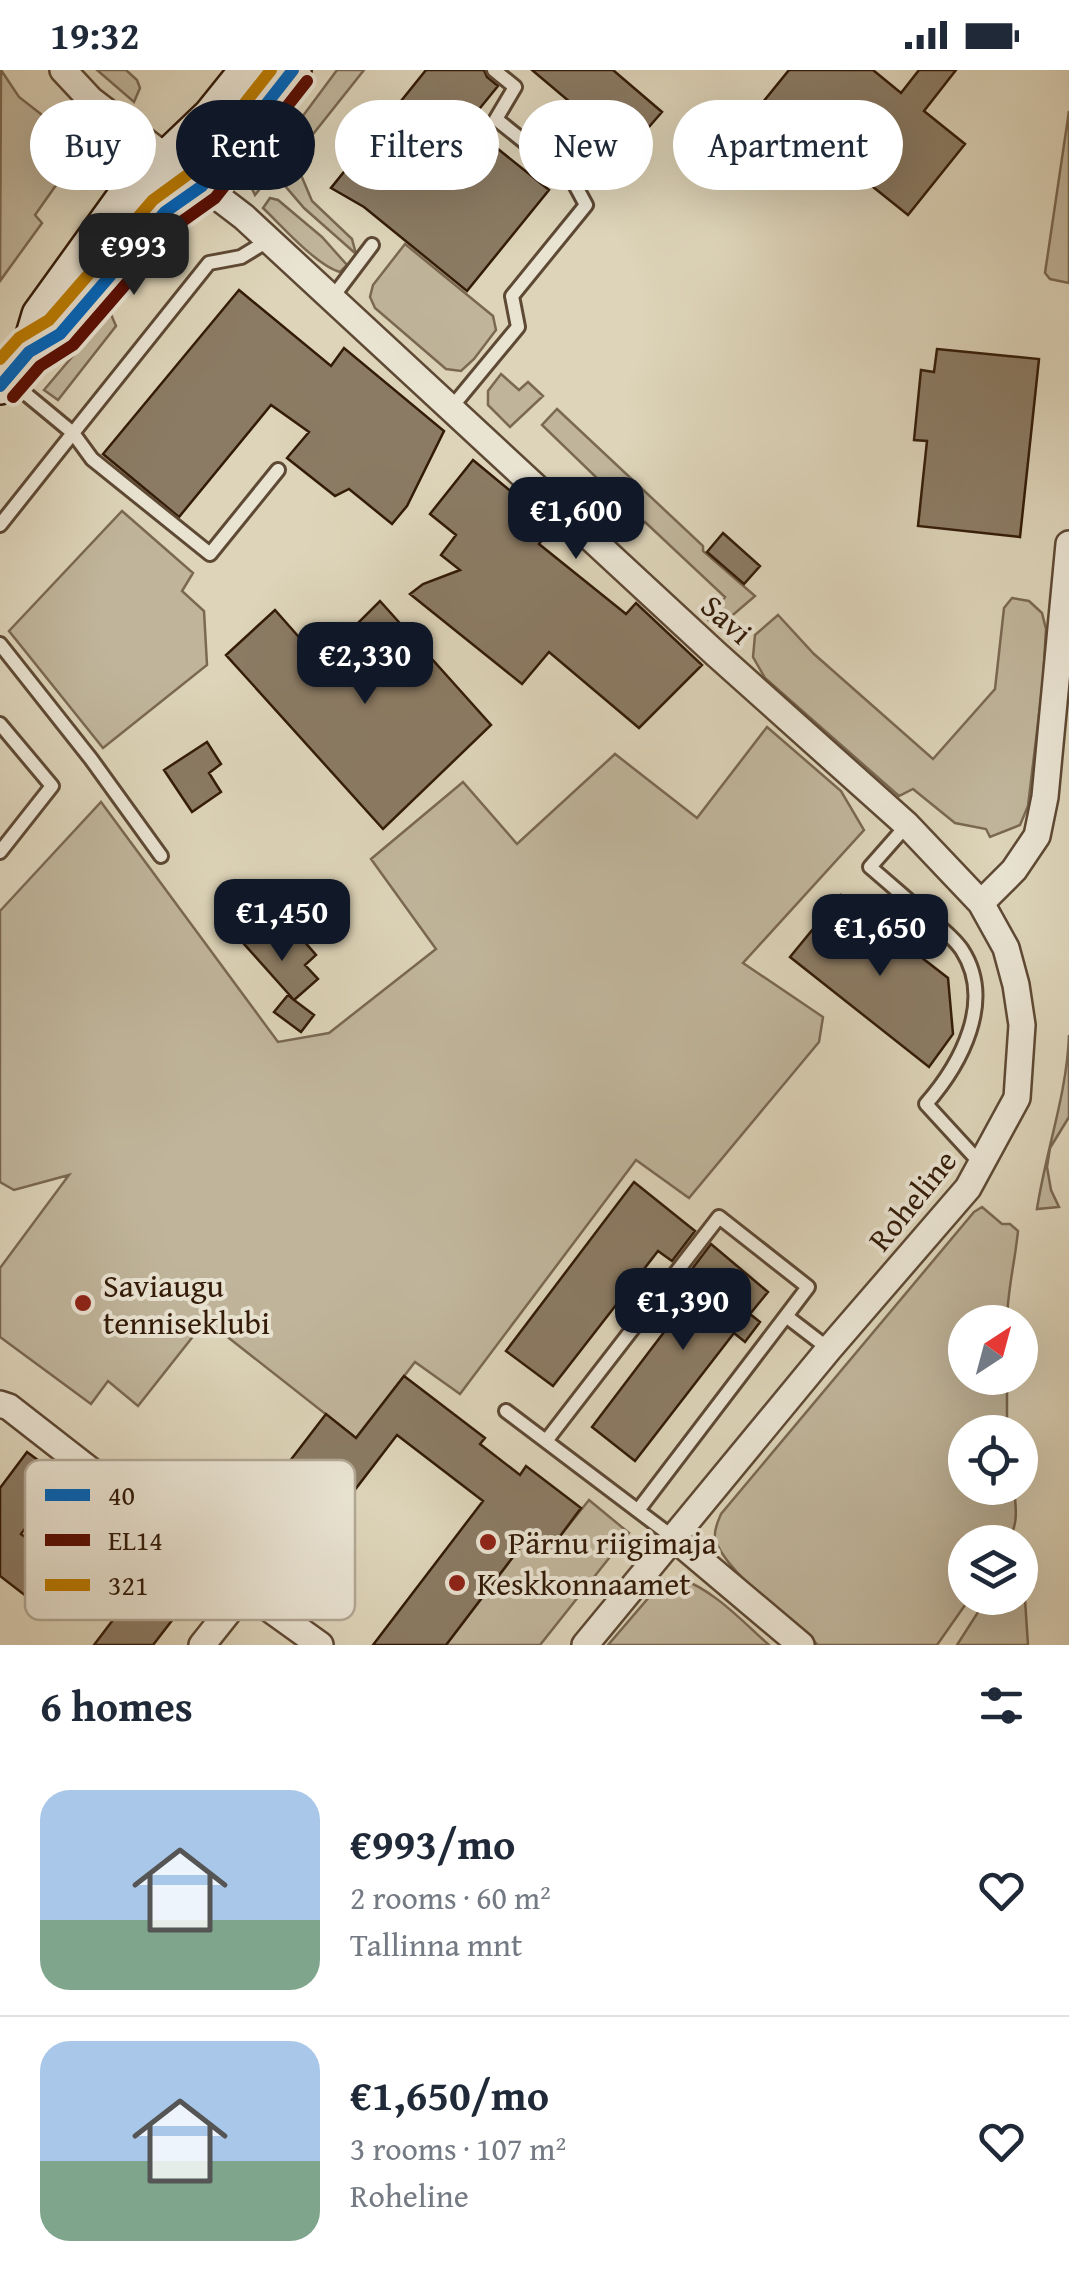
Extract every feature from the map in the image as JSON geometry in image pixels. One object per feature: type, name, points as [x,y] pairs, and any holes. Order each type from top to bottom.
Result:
[{"type":"main road","points":[[12,372],[40,315],[132,186],[211,116],[248,70]]},
{"type":"main road","points":[[269,100],[293,70]]},
{"type":"main road","points":[[12,372],[60,334],[165,212],[196,190]]},
{"type":"street","name":"Savi","points":[[63,70],[91,100],[176,166]]},
{"type":"street","name":"Savi","points":[[207,190],[269,240],[716,654],[908,825],[981,903]]},
{"type":"street","points":[[981,903],[1014,870],[1037,836],[1045,798],[1069,544]]},
{"type":"street","name":"Roheline","points":[[585,1645],[968,1188],[982,1165],[1017,1098],[1022,1025],[1006,948],[981,903]]},
{"type":"street","points":[[3,1410],[70,1460]]},
{"type":"street","points":[[674,1538],[801,1645]]},
{"type":"street","points":[[202,1645],[222,1620]]},
{"type":"street","points":[[285,1620],[320,1645]]},
{"type":"lane","points":[[451,408],[518,326],[512,296],[586,204],[573,181],[496,119],[515,86],[494,70]]},
{"type":"lane","points":[[0,526],[209,263],[241,258],[269,240]]},
{"type":"lane","points":[[332,298],[372,246]]},
{"type":"lane","points":[[12,372],[74,433],[92,459],[210,554],[278,470]]},
{"type":"lane","points":[[0,644],[92,759],[161,856]]},
{"type":"lane","points":[[0,724],[52,786],[0,852]]},
{"type":"lane","points":[[908,825],[870,867],[961,948],[971,970],[976,998],[967,1040],[954,1068],[926,1104],[982,1165]]},
{"type":"lane","points":[[546,1440],[719,1217],[808,1287],[639,1509]]},
{"type":"lane","points":[[786,1316],[829,1350]]},
{"type":"lane","points":[[506,1411],[674,1538]]},
{"type":"shaded area","points":[[1,70],[19,97],[30,106],[30,190],[53,190],[35,215],[42,223],[0,281]]},
{"type":"shaded area","points":[[97,70],[126,70],[140,88],[132,100]]},
{"type":"shaded area","points":[[337,70],[364,70],[340,100],[335,100],[335,106],[315,132],[315,100]]},
{"type":"shaded area","points":[[1069,111],[1069,283],[1050,279],[1045,273]]},
{"type":"shaded area","points":[[289,190],[307,190],[312,201],[352,239],[356,254]]},
{"type":"shaded area","points":[[270,198],[278,200],[322,237],[347,265],[340,272],[310,254],[263,208]]},
{"type":"shaded area","points":[[405,244],[493,316],[496,330],[461,371],[446,369],[375,308],[370,297],[373,285]]},
{"type":"shaded area","points":[[110,312],[116,326],[58,400],[44,390]]},
{"type":"shaded area","points":[[501,374],[519,390],[528,382],[543,396],[510,427],[488,405],[488,391]]},
{"type":"shaded area","points":[[557,409],[755,596],[716,627],[706,618],[725,597],[645,522],[625,540],[611,527],[627,507],[542,425]]},
{"type":"shaded area","points":[[122,511],[193,573],[182,591],[204,611],[207,665],[103,748],[9,631]]},
{"type":"shaded area","points":[[1012,598],[1029,601],[1042,613],[1046,629],[1043,681],[1028,806],[1020,825],[990,837],[986,829],[955,823],[913,789],[899,796],[765,678],[753,657],[755,635],[778,615],[814,654],[933,759],[995,689],[1004,608]]},
{"type":"shaded area","points":[[767,727],[841,791],[864,830],[743,963],[823,1017],[819,1042],[689,1198],[636,1160],[460,1394],[415,1362],[356,1438],[206,1320],[138,1406],[108,1381],[91,1404],[0,1337],[0,1268],[69,1175],[14,1190],[0,1182],[0,911],[101,802],[278,1042],[329,1033],[436,949],[371,859],[463,782],[517,844],[615,754],[697,818]]},
{"type":"shaded area","points":[[1069,1035],[1069,1117],[1050,1148],[1047,1167],[1059,1207],[1037,1209],[1064,1079]]},
{"type":"shaded area","points":[[982,1207],[1002,1224],[1010,1224],[1018,1231],[1008,1305],[948,1305],[948,1395],[1007,1395],[1007,1415],[948,1415],[948,1505],[1015,1505],[1014,1525],[948,1525],[948,1615],[958,1615],[937,1645],[818,1645],[730,1564],[715,1537],[718,1522]]},
{"type":"shaded area","points":[[589,1500],[629,1533],[540,1645],[446,1645],[532,1532],[552,1546]]},
{"type":"shaded area","points":[[679,1578],[716,1598],[769,1645],[608,1645],[663,1581]]},
{"type":"shaded area","points":[[976,1615],[1026,1615],[1028,1645],[957,1645]]},
{"type":"building","points":[[426,70],[484,70],[498,86],[487,100],[402,100]]},
{"type":"building","points":[[532,70],[613,70],[648,100],[568,100]]},
{"type":"building","points":[[789,70],[873,70],[901,93],[919,70],[956,70],[924,111],[965,144],[908,215],[877,190],[903,190],[903,100],[765,100]]},
{"type":"building","points":[[653,104],[662,112],[653,122]]},
{"type":"building","points":[[499,150],[519,166],[519,190],[549,190],[467,291],[364,207],[331,188],[335,183],[335,190],[499,190]]},
{"type":"building","points":[[239,290],[331,366],[344,348],[444,431],[407,506],[392,524],[349,489],[335,496],[287,458],[309,432],[271,405],[179,517],[103,454]]},
{"type":"building","points":[[937,349],[1039,359],[1020,537],[918,526],[927,441],[914,440],[921,370],[934,372]]},
{"type":"building","points":[[473,460],[553,526],[539,544],[626,614],[636,603],[702,665],[639,728],[549,652],[522,684],[410,594],[423,584],[460,570],[441,555],[456,535],[430,514]]},
{"type":"building","points":[[723,533],[760,566],[744,584],[707,552]]},
{"type":"building","points":[[380,601],[491,725],[383,829],[226,655],[275,610],[320,661]]},
{"type":"building","points":[[207,742],[221,764],[209,773],[221,792],[192,812],[164,770]]},
{"type":"building","points":[[841,895],[948,978],[953,1034],[929,1067],[790,957]]},
{"type":"building","points":[[261,910],[283,932],[290,925],[316,955],[305,965],[318,979],[294,1000],[236,935]]},
{"type":"building","points":[[288,995],[314,1015],[301,1032],[274,1012]]},
{"type":"building","points":[[634,1182],[695,1231],[672,1261],[658,1251],[553,1386],[506,1351]]},
{"type":"building","points":[[711,1244],[768,1292],[750,1314],[760,1322],[745,1342],[734,1333],[635,1461],[592,1427],[702,1282],[689,1273]]},
{"type":"building","name":"Pärnu riigimaja","points":[[404,1376],[485,1438],[480,1444],[520,1475],[526,1466],[581,1508],[552,1547],[532,1532],[446,1645],[373,1645],[483,1501],[397,1435],[355,1490],[355,1460],[291,1460],[326,1414],[356,1438]]},
{"type":"building","points":[[27,1452],[38,1460],[25,1460],[25,1529],[21,1534],[25,1537],[25,1595],[0,1576],[0,1488]]},
{"type":"building","points":[[113,1620],[172,1620],[153,1645],[94,1645]]},
{"type":"transit line","name":"321","points":[[0,359],[19,338],[49,320],[153,200],[190,173],[271,70]]},
{"type":"transit line","name":"40","points":[[0,386],[29,352],[60,334],[165,212],[202,186],[293,70]]},
{"type":"transit line","name":"EL14","points":[[13,397],[40,366],[73,345],[177,225],[215,198],[307,81]]},
{"type":"place","name":"Saviaugu tenniseklubi","points":[[83,1303]]},
{"type":"place","name":"Pärnu riigimaja","points":[[488,1542]]},
{"type":"place","name":"Keskkonnaamet","points":[[457,1583]]}]
